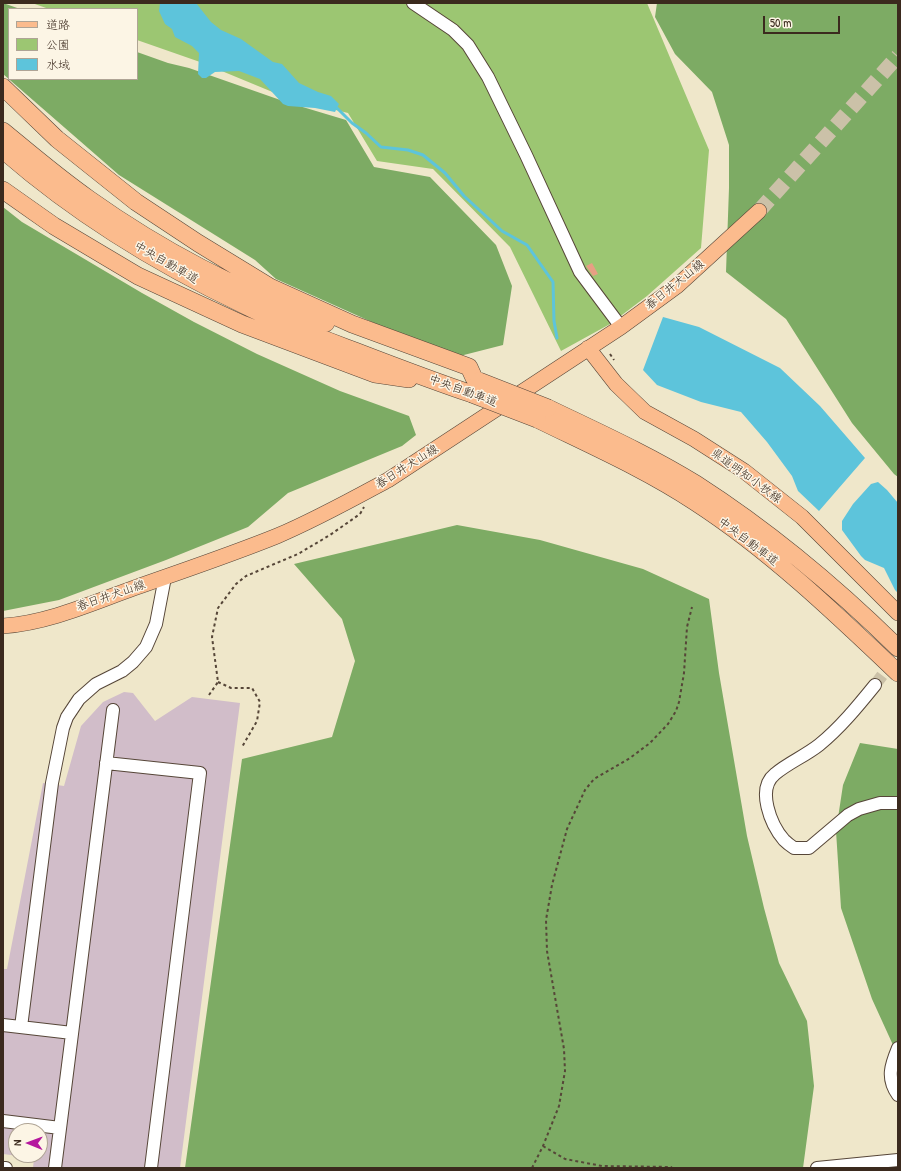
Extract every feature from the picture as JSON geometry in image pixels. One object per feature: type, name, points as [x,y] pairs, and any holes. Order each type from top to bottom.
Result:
[{"type":"highway","points":[[3,87],[57,138],[136,202],[198,243],[270,287],[352,324],[469,367],[475,384]]},
{"type":"highway","name":"中央自動車道","points":[[3,131],[89,199],[136,230],[188,261],[255,295],[630,447],[695,484],[746,517],[798,558],[844,597],[898,648]]},
{"type":"highway","name":"中央自動車道","points":[[3,150],[86,214],[137,247],[193,280],[244,306],[289,325],[441,383],[475,384]]},
{"type":"highway","points":[[3,190],[54,226],[138,276],[242,324],[375,374],[441,383]]},
{"type":"highway","name":"中央自動車道","points":[[543,413],[694,502],[732,529],[788,571],[833,611],[898,673]]},
{"type":"main road","name":"春日井犬山線","points":[[3,626],[43,619],[165,577],[277,536],[360,496],[388,480],[621,327],[677,286],[759,211]]},
{"type":"main road","name":"県道明知小牧線","points":[[588,348],[616,384],[645,412],[694,439],[744,471],[802,517],[898,613]]},
{"type":"street","points":[[413,3],[453,30],[468,45],[488,77],[580,272],[621,327]]},
{"type":"street","points":[[21,1028],[52,783],[63,728],[67,716],[78,699],[96,684],[122,671],[133,662],[146,647],[156,624],[165,577]]},
{"type":"street","points":[[875,685],[854,711],[819,745],[774,774],[767,784],[766,802],[774,824],[784,840],[794,848],[809,848],[848,815],[859,809],[880,803],[898,803]]},
{"type":"street","points":[[55,1168],[113,710]]},
{"type":"street","points":[[106,763],[200,773],[151,1168]]},
{"type":"street","points":[[3,1025],[72,1033]]},
{"type":"street","points":[[898,1048],[890,1066],[891,1083],[898,1095]]},
{"type":"street","points":[[3,1121],[60,1128]]},
{"type":"street","points":[[817,1168],[898,1160]]},
{"type":"path","points":[[209,695],[218,682],[212,637],[218,608],[236,584],[246,576],[298,554],[330,535],[360,514],[365,505],[360,496]]},
{"type":"path","points":[[532,1168],[543,1146],[559,1106],[566,1071],[564,1049],[547,951],[546,920],[552,885],[567,829],[585,790],[594,779],[630,758],[650,743],[668,724],[676,711],[680,702],[684,673],[687,627],[692,607]]},
{"type":"path","points":[[218,682],[231,688],[252,688],[260,702],[257,721],[242,747]]},
{"type":"path","points":[[543,1146],[565,1159],[602,1166],[672,1168]]},
{"type":"shaded area","points":[[124,692],[133,693],[155,721],[192,697],[240,703],[180,1168],[33,1168],[34,1163],[48,1163],[48,1123],[8,1123],[8,1155],[3,1154],[3,969],[7,969],[43,783],[64,786],[81,726],[103,702]]},
{"type":"green space","points":[[3,3],[17,8],[8,8],[8,78],[3,74]]},
{"type":"green space","points":[[32,3],[647,3],[709,150],[701,248],[647,296],[610,324],[561,351],[510,247],[433,169],[377,161],[348,113],[287,98],[200,62],[138,40],[138,8],[46,8]]},
{"type":"green space","points":[[657,3],[898,3],[898,477],[852,423],[786,319],[726,272],[729,145],[712,92],[675,54],[655,17]]},
{"type":"green space","points":[[138,52],[168,63],[189,68],[286,102],[346,120],[374,167],[430,177],[496,245],[512,286],[503,345],[452,358],[276,279],[255,260],[119,175],[10,80],[138,80]]},
{"type":"green space","points":[[3,207],[22,222],[194,322],[257,354],[340,391],[409,416],[416,435],[402,446],[288,493],[248,527],[166,560],[59,600],[3,611]]},
{"type":"green space","points":[[457,525],[540,540],[643,569],[709,599],[719,673],[747,836],[779,963],[807,1021],[814,1086],[803,1168],[185,1168],[242,759],[332,737],[355,661],[342,619],[294,564]]},
{"type":"green space","points":[[860,743],[898,749],[898,1056],[872,999],[841,908],[836,831],[843,785]]},
{"type":"water","points":[[160,3],[196,3],[211,22],[221,30],[241,39],[273,62],[282,64],[299,83],[331,96],[339,104],[335,112],[315,108],[288,106],[283,104],[260,79],[239,71],[215,72],[206,78],[202,78],[198,74],[199,53],[192,46],[175,37],[172,29],[165,24],[159,11]]},
{"type":"water","points":[[663,317],[699,327],[780,368],[820,406],[865,458],[819,511],[798,491],[792,476],[767,442],[741,412],[701,402],[657,385],[643,370]]},
{"type":"water","points":[[878,482],[898,503],[898,593],[884,568],[865,560],[842,530],[842,521],[853,504],[871,484]]},
{"type":"building","points":[[592,263],[598,274],[593,276],[586,266]]},
{"type":"waterway","points":[[337,108],[352,123],[366,133],[381,147],[408,150],[423,155],[445,173],[464,196],[502,231],[527,245],[553,282],[554,321],[557,338]]},
{"type":"tunnel","points":[[759,211],[898,56]]},
{"type":"tunnel","points":[[875,685],[898,654]]}]
